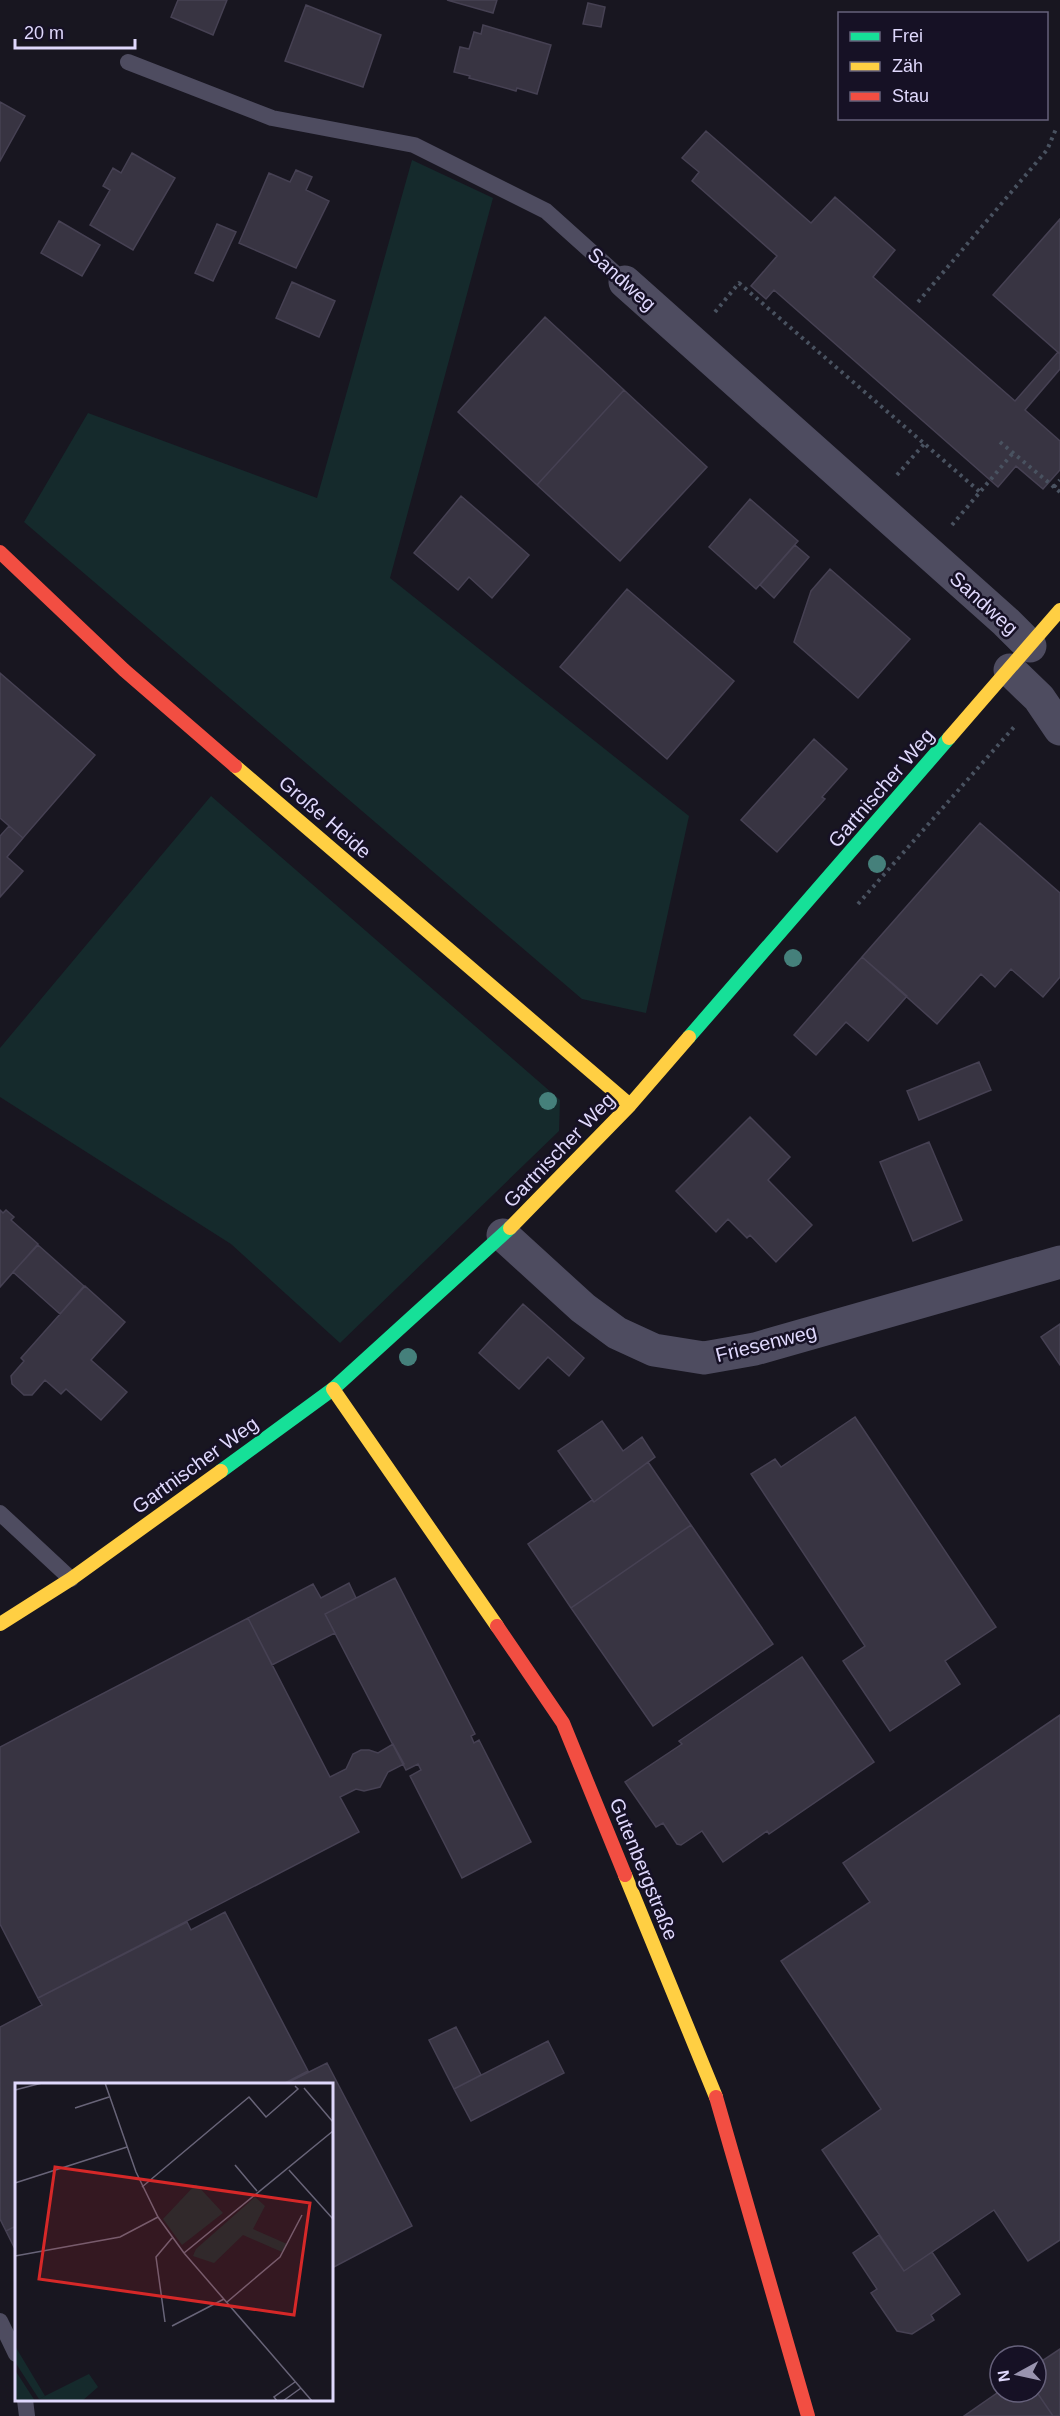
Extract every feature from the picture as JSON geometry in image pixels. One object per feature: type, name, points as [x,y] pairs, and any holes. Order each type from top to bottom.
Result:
[{"type":"street","name":"Sandweg","points":[[625,282],[929,553],[1020,658]]},
{"type":"street","name":"Große Heide","points":[[0,552],[124,670],[630,1105]]},
{"type":"street","name":"Gartnischer Weg","points":[[0,1624],[71,1579],[333,1389],[503,1235],[630,1105],[1060,610]]},
{"type":"street","points":[[1020,658],[1039,698],[1060,729]]},
{"type":"street","name":"Friesenweg","points":[[503,1235],[583,1308],[617,1333],[654,1350],[704,1358],[754,1349],[1060,1262]]},
{"type":"street","name":"Gutenbergstraße","points":[[333,1389],[563,1723],[717,2100],[808,2416]]},
{"type":"lane","name":"Sandweg","points":[[128,62],[272,118],[414,145],[546,211],[625,282]]},
{"type":"lane","points":[[0,1513],[71,1579]]},
{"type":"lane","points":[[0,2321],[15,2352]]},
{"type":"lane","points":[[25,2401],[27,2416]]},
{"type":"path","points":[[918,302],[1047,150],[1056,129]]},
{"type":"path","points":[[691,340],[740,283],[980,492]]},
{"type":"path","points":[[1000,442],[1060,492]]},
{"type":"path","points":[[929,553],[1013,453]]},
{"type":"path","points":[[1054,487],[1060,480]]},
{"type":"green space","points":[[412,160],[493,198],[390,578],[689,816],[646,1013],[582,999],[24,522],[88,413],[317,498]]},
{"type":"green space","points":[[211,796],[560,1100],[559,1131],[340,1343],[231,1244],[0,1097],[0,1048]]},
{"type":"building","points":[[178,0],[227,0],[213,35],[171,17]]},
{"type":"building","points":[[447,0],[497,0],[493,13]]},
{"type":"building","points":[[588,3],[605,7],[601,27],[583,24]]},
{"type":"building","points":[[306,5],[381,35],[363,87],[285,61]]},
{"type":"building","points":[[483,25],[551,45],[537,94],[517,88],[516,91],[454,72],[460,47],[469,49],[474,32],[481,34]]},
{"type":"building","points":[[0,102],[25,116],[0,161]]},
{"type":"building","points":[[706,131],[811,223],[835,197],[895,250],[873,277],[1015,401],[1058,352],[1060,354],[1060,369],[1025,410],[1060,441],[1060,470],[1043,489],[1016,466],[998,487],[774,290],[766,299],[751,286],[777,256],[692,181],[699,172],[682,158]]},
{"type":"building","points":[[132,153],[175,178],[133,250],[90,225],[110,190],[103,186],[113,168],[121,173]]},
{"type":"building","points":[[296,170],[312,177],[306,190],[329,201],[296,268],[239,243],[269,173],[290,182]]},
{"type":"building","points":[[1060,219],[1060,354],[993,295]]},
{"type":"building","points":[[59,221],[100,245],[82,276],[41,253]]},
{"type":"building","points":[[217,224],[236,232],[213,281],[195,273]]},
{"type":"building","points":[[292,282],[335,301],[319,337],[276,318]]},
{"type":"building","points":[[545,317],[624,390],[537,485],[458,412]]},
{"type":"building","points":[[624,390],[707,467],[620,561],[537,485]]},
{"type":"building","points":[[461,496],[529,555],[492,598],[469,577],[458,590],[414,553]]},
{"type":"building","points":[[750,499],[798,541],[756,589],[709,547]]},
{"type":"building","points":[[795,545],[809,557],[774,598],[760,585]]},
{"type":"building","points":[[830,569],[910,639],[858,698],[794,642],[811,591]]},
{"type":"building","points":[[627,589],[734,681],[667,759],[560,667]]},
{"type":"building","points":[[0,673],[95,755],[23,838],[0,818]]},
{"type":"building","points":[[814,739],[847,769],[822,797],[825,799],[777,852],[741,820]]},
{"type":"building","points":[[980,823],[1060,893],[1060,977],[1043,997],[1011,969],[995,987],[981,974],[937,1024],[862,957]]},
{"type":"building","points":[[9,826],[23,838],[7,857],[23,871],[0,897],[0,836]]},
{"type":"building","points":[[862,957],[907,996],[868,1041],[846,1022],[816,1055],[794,1035]]},
{"type":"building","points":[[979,1062],[991,1090],[919,1120],[907,1091]]},
{"type":"building","points":[[750,1117],[790,1157],[768,1180],[812,1225],[776,1262],[750,1235],[747,1238],[728,1219],[716,1232],[676,1191]]},
{"type":"building","points":[[929,1142],[962,1220],[913,1241],[880,1162]]},
{"type":"building","points":[[0,1210],[3,1213],[6,1210],[14,1217],[11,1220],[38,1244],[0,1287]]},
{"type":"building","points":[[38,1245],[84,1286],[60,1314],[13,1272]]},
{"type":"building","points":[[85,1286],[125,1322],[91,1360],[127,1392],[101,1420],[66,1389],[61,1394],[45,1380],[32,1395],[24,1395],[12,1384],[11,1376],[24,1361],[21,1358]]},
{"type":"building","points":[[523,1304],[584,1358],[569,1376],[548,1357],[519,1389],[479,1353]]},
{"type":"building","points":[[1060,1324],[1060,1365],[1041,1337]]},
{"type":"building","points":[[855,1417],[996,1627],[945,1661],[960,1684],[890,1731],[843,1661],[865,1646],[751,1474],[775,1459],[781,1467]]},
{"type":"building","points":[[602,1421],[623,1451],[642,1437],[655,1457],[594,1502],[558,1451]]},
{"type":"building","points":[[648,1462],[691,1525],[571,1608],[528,1544],[592,1500],[594,1502]]},
{"type":"building","points":[[691,1525],[773,1644],[653,1726],[571,1608]]},
{"type":"building","points":[[395,1578],[475,1734],[471,1736],[474,1743],[479,1740],[531,1842],[462,1878],[410,1776],[421,1770],[418,1764],[406,1770],[325,1614]]},
{"type":"building","points":[[349,1583],[356,1598],[325,1614],[335,1633],[272,1665],[248,1618],[313,1584],[321,1598]]},
{"type":"building","points":[[248,1618],[330,1777],[346,1769],[353,1754],[361,1750],[378,1753],[393,1744],[404,1764],[388,1772],[380,1787],[364,1791],[356,1789],[340,1797],[359,1832],[38,1998],[0,1924],[0,1747]]},
{"type":"building","points":[[802,1657],[874,1762],[769,1834],[767,1831],[723,1862],[702,1831],[681,1845],[677,1844],[663,1823],[656,1827],[625,1782],[682,1744],[679,1741]]},
{"type":"building","points":[[1060,1715],[1060,2240],[1028,2261],[994,2210],[904,2271],[822,2150],[881,2109],[781,1961],[870,1902],[843,1863]]},
{"type":"building","points":[[225,1912],[308,2071],[285,2083],[15,2083],[15,2226],[6,2231],[0,2219],[0,2027],[42,2005],[38,1998],[187,1922],[191,1930]]},
{"type":"building","points":[[456,2027],[481,2075],[454,2089],[429,2040]]},
{"type":"building","points":[[548,2041],[564,2073],[471,2121],[454,2089]]},
{"type":"building","points":[[327,2063],[412,2226],[333,2267],[333,2083],[287,2083]]},
{"type":"building","points":[[15,2226],[15,2249],[6,2231]]},
{"type":"building","points":[[879,2235],[904,2271],[932,2252],[960,2294],[931,2315],[934,2320],[912,2334],[897,2331],[871,2293],[877,2289],[853,2253]]},
{"type":"building","points":[[1060,2349],[1060,2416],[1053,2416],[1045,2404],[1048,2404],[1048,2357]]},
{"type":"building","points":[[988,2399],[988,2404],[1045,2404],[1053,2416],[964,2416]]},
{"type":"traffic: fast","points":[[689,1037],[949,738]]},
{"type":"traffic: fast","points":[[221,1471],[333,1389],[510,1228]]},
{"type":"traffic: slow","points":[[949,738],[1060,610]]},
{"type":"traffic: slow","points":[[235,766],[630,1105]]},
{"type":"traffic: slow","points":[[510,1228],[630,1105],[689,1037]]},
{"type":"traffic: slow","points":[[333,1389],[497,1626]]},
{"type":"traffic: slow","points":[[0,1624],[71,1579],[221,1471]]},
{"type":"traffic: slow","points":[[625,1875],[716,2097]]},
{"type":"traffic: jam","points":[[0,552],[124,670],[235,766]]},
{"type":"traffic: jam","points":[[497,1626],[563,1723],[625,1875]]},
{"type":"traffic: jam","points":[[716,2097],[808,2416]]}]
